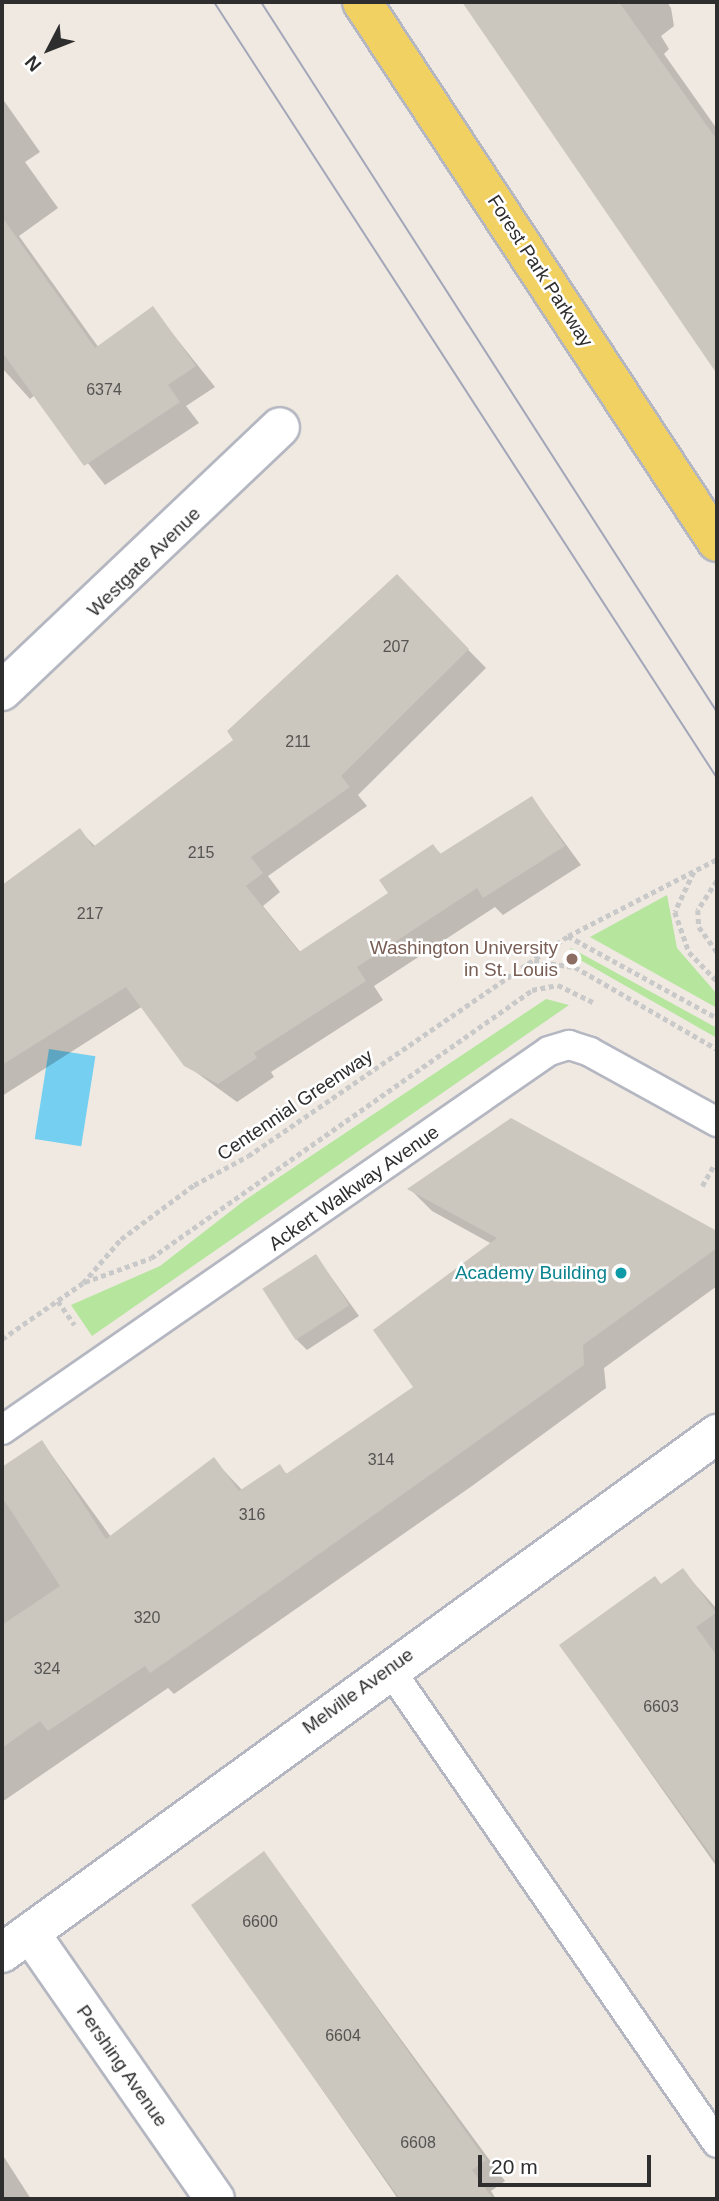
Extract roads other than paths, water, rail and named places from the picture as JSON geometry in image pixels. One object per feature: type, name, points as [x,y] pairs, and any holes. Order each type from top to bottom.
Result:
[{"type":"main road","name":"Forest Park Parkway","points":[[362,2],[717,542]]},
{"type":"street","name":"Westgate Avenue","points":[[5,681],[280,427]]},
{"type":"street","name":"Melville Avenue","points":[[16,1943],[389,1668],[717,1434]]},
{"type":"street","name":"Pershing Avenue","points":[[16,1943],[215,2199]]},
{"type":"lane","name":"Ackert Walkway Avenue","points":[[2,1430],[549,1051],[569,1045],[590,1052],[717,1122]]},
{"type":"lane","points":[[389,1668],[717,2143]]},
{"type":"water","points":[[49,1049],[95,1056],[81,1146],[35,1139]]},
{"type":"tram line","points":[[214,2],[717,778]]},
{"type":"tram line","points":[[261,2],[717,712]]},
{"type":"place","name":"Washington University in St. Louis","points":[[572,959]]},
{"type":"place","name":"Academy Building","points":[[621,1273]]}]
